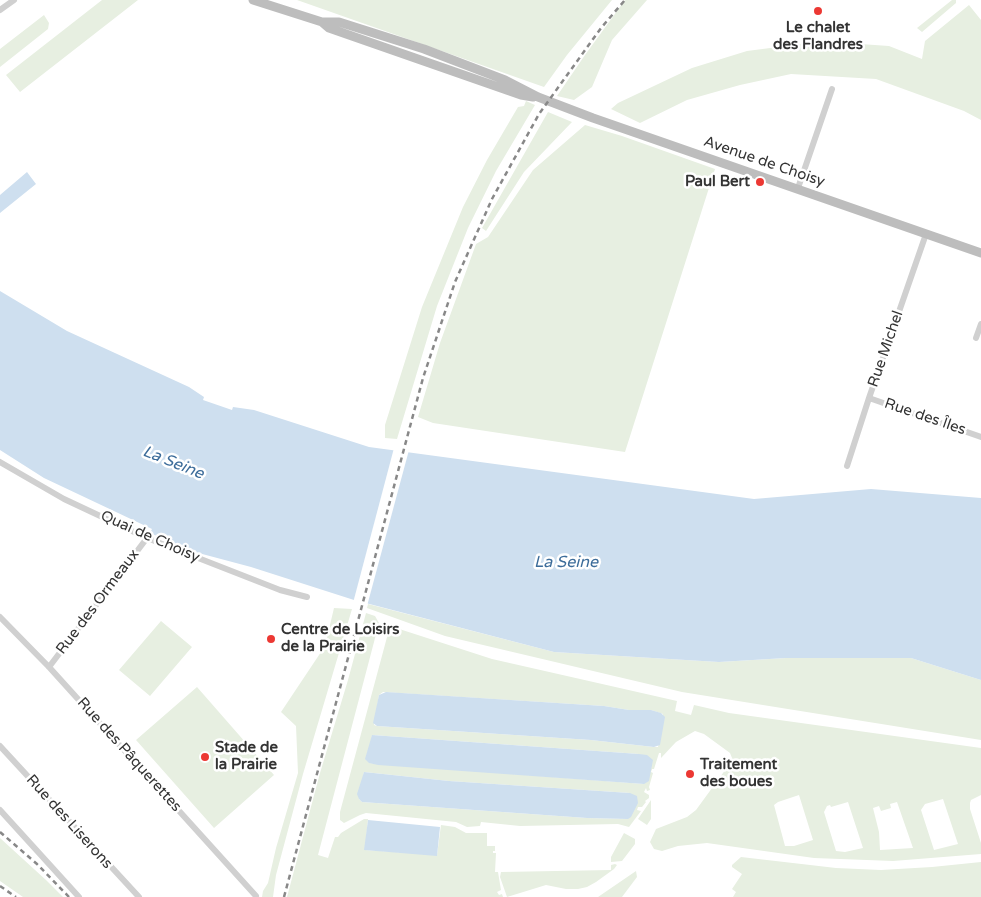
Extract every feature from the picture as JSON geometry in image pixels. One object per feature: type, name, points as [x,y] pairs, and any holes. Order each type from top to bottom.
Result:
[{"type":"main road","name":"Avenue de Choisy","points":[[253,0],[322,22],[339,22],[424,50],[505,80],[538,97],[593,118],[981,253]]},
{"type":"street","points":[[0,10],[14,0]]},
{"type":"street","points":[[798,188],[832,89]]},
{"type":"street","name":"Rue Michel","points":[[847,466],[868,398],[926,234]]},
{"type":"street","points":[[976,338],[981,324]]},
{"type":"street","name":"Rue des Îles","points":[[868,398],[981,437]]},
{"type":"street","name":"Quai de Choisy","points":[[0,462],[64,499],[147,538],[280,590],[307,597]]},
{"type":"street","name":"Rue des Ormeaux","points":[[49,666],[147,538]]},
{"type":"street","name":"Rue des Pâquerettes","points":[[0,617],[49,666],[256,896]]},
{"type":"street","name":"Rue des Liserons","points":[[0,746],[136,896]]},
{"type":"street","points":[[0,810],[80,897]]},
{"type":"shaded area","points":[[102,0],[138,0],[20,92],[6,75]]},
{"type":"shaded area","points":[[297,0],[612,0],[567,55],[544,87]]},
{"type":"shaded area","points":[[625,0],[647,0],[612,40],[592,87],[574,100],[557,96],[585,55]]},
{"type":"shaded area","points":[[952,0],[956,0],[956,3],[922,32],[917,28]]},
{"type":"shaded area","points":[[969,5],[981,20],[981,120],[964,111],[876,79],[791,74],[740,85],[687,100],[640,123],[611,109],[618,103],[692,68],[747,51],[809,43],[846,43],[889,46],[922,59],[925,41]]},
{"type":"shaded area","points":[[44,15],[49,23],[48,29],[0,67],[0,49]]},
{"type":"shaded area","points":[[526,101],[535,105],[496,171],[468,228],[437,306],[397,439],[385,438],[385,425],[422,307],[463,207],[487,160],[518,107],[524,106]]},
{"type":"shaded area","points":[[548,112],[572,122],[524,172],[486,231],[482,228]]},
{"type":"shaded area","points":[[585,125],[715,169],[625,452],[433,423],[418,417],[440,343],[476,244],[488,237],[533,170]]},
{"type":"shaded area","points":[[368,604],[554,652],[719,662],[786,658],[911,658],[981,680],[981,740],[682,692],[445,636],[367,608]]},
{"type":"shaded area","points":[[334,608],[352,609],[303,774],[276,875],[273,897],[262,897],[268,883],[298,773],[296,726],[281,712],[325,646]]},
{"type":"shaded area","points":[[366,613],[375,616],[379,623],[318,855],[328,858],[335,837],[338,837],[341,833],[364,819],[368,819],[365,850],[437,855],[441,825],[455,827],[466,833],[487,833],[487,846],[495,846],[493,853],[496,853],[495,872],[498,872],[501,890],[497,892],[499,895],[502,894],[503,897],[287,897]]},
{"type":"shaded area","points":[[161,621],[192,647],[150,696],[119,670]]},
{"type":"shaded area","points":[[390,626],[492,659],[677,701],[675,711],[691,715],[694,705],[729,713],[981,748],[981,795],[971,800],[970,809],[981,843],[981,854],[893,861],[814,858],[707,843],[678,846],[662,851],[654,849],[650,842],[656,829],[687,817],[696,810],[731,762],[730,753],[704,734],[695,731],[676,742],[661,758],[661,753],[659,753],[654,769],[651,772],[653,773],[649,787],[650,790],[647,791],[646,788],[644,792],[649,795],[649,798],[642,807],[638,807],[637,810],[641,811],[629,827],[618,824],[520,826],[481,822],[480,826],[467,827],[456,822],[366,813],[344,823],[340,820],[340,812]],"holes":[[[383,692],[604,706],[629,710],[651,710],[663,714],[658,747],[654,747],[591,740],[377,726],[374,725],[379,695]],[[372,735],[639,754],[644,784],[369,763]],[[364,772],[449,781],[630,793],[628,819],[587,818],[362,802],[359,799]],[[799,795],[813,840],[794,846],[785,846],[774,805]],[[943,799],[958,844],[934,850],[921,810],[925,804]],[[848,802],[863,848],[845,852],[836,851],[824,812],[827,806],[830,805],[831,807]],[[897,802],[913,848],[880,850],[879,832],[873,808],[879,806],[881,811],[891,808],[890,804]]]},
{"type":"shaded area","name":"Stade de la Prairie","points":[[197,687],[274,775],[214,828],[136,740]]},
{"type":"shaded area","points":[[651,800],[651,819],[647,825],[638,819]]},
{"type":"shaded area","points":[[624,833],[635,839],[635,844],[622,861],[611,862],[611,857]]},
{"type":"shaded area","points":[[0,838],[63,897],[23,897],[0,881]]},
{"type":"shaded area","points":[[741,857],[836,868],[881,870],[981,862],[981,897],[733,897],[736,892],[732,889],[742,874],[732,865]]},
{"type":"shaded area","points":[[611,865],[617,865],[614,869],[596,882],[578,889],[546,885],[507,897],[500,877],[501,872],[611,870]]},
{"type":"shaded area","points":[[636,871],[637,877],[622,897],[598,897]]},
{"type":"water","points":[[27,172],[36,184],[0,213],[0,195]]},
{"type":"water","name":"La Seine","points":[[0,291],[67,331],[189,387],[204,397],[203,400],[232,410],[233,407],[254,410],[369,447],[754,499],[871,489],[981,498],[981,680],[911,658],[786,658],[719,662],[554,652],[354,600],[251,567],[191,551],[150,533],[152,529],[44,478],[0,450]]},
{"type":"water","points":[[386,692],[651,710],[661,713],[665,717],[660,745],[654,747],[591,740],[377,726],[373,723],[379,695]]},
{"type":"water","points":[[372,735],[639,754],[647,755],[653,760],[649,781],[644,784],[378,765],[369,763],[365,759]]},
{"type":"water","points":[[364,772],[449,781],[630,793],[637,796],[638,803],[628,819],[587,818],[362,802],[357,794]]},
{"type":"water","points":[[368,820],[440,827],[437,856],[364,850]]},
{"type":"pier","points":[[394,448],[409,450],[367,606],[353,603]]},
{"type":"railway","points":[[284,897],[423,378],[455,282],[492,199],[539,114],[601,28],[625,0]]},
{"type":"railway","points":[[0,832],[37,864],[69,897]]},
{"type":"railway","points":[[0,886],[16,897]]},
{"type":"place","name":"Le chalet des Flandres","points":[[818,11]]},
{"type":"place","name":"Paul Bert","points":[[760,182]]},
{"type":"place","name":"Centre de Loisirs de la Prairie","points":[[271,639]]},
{"type":"place","name":"Stade de la Prairie","points":[[205,757]]},
{"type":"place","name":"Traitement des boues","points":[[690,774]]}]
